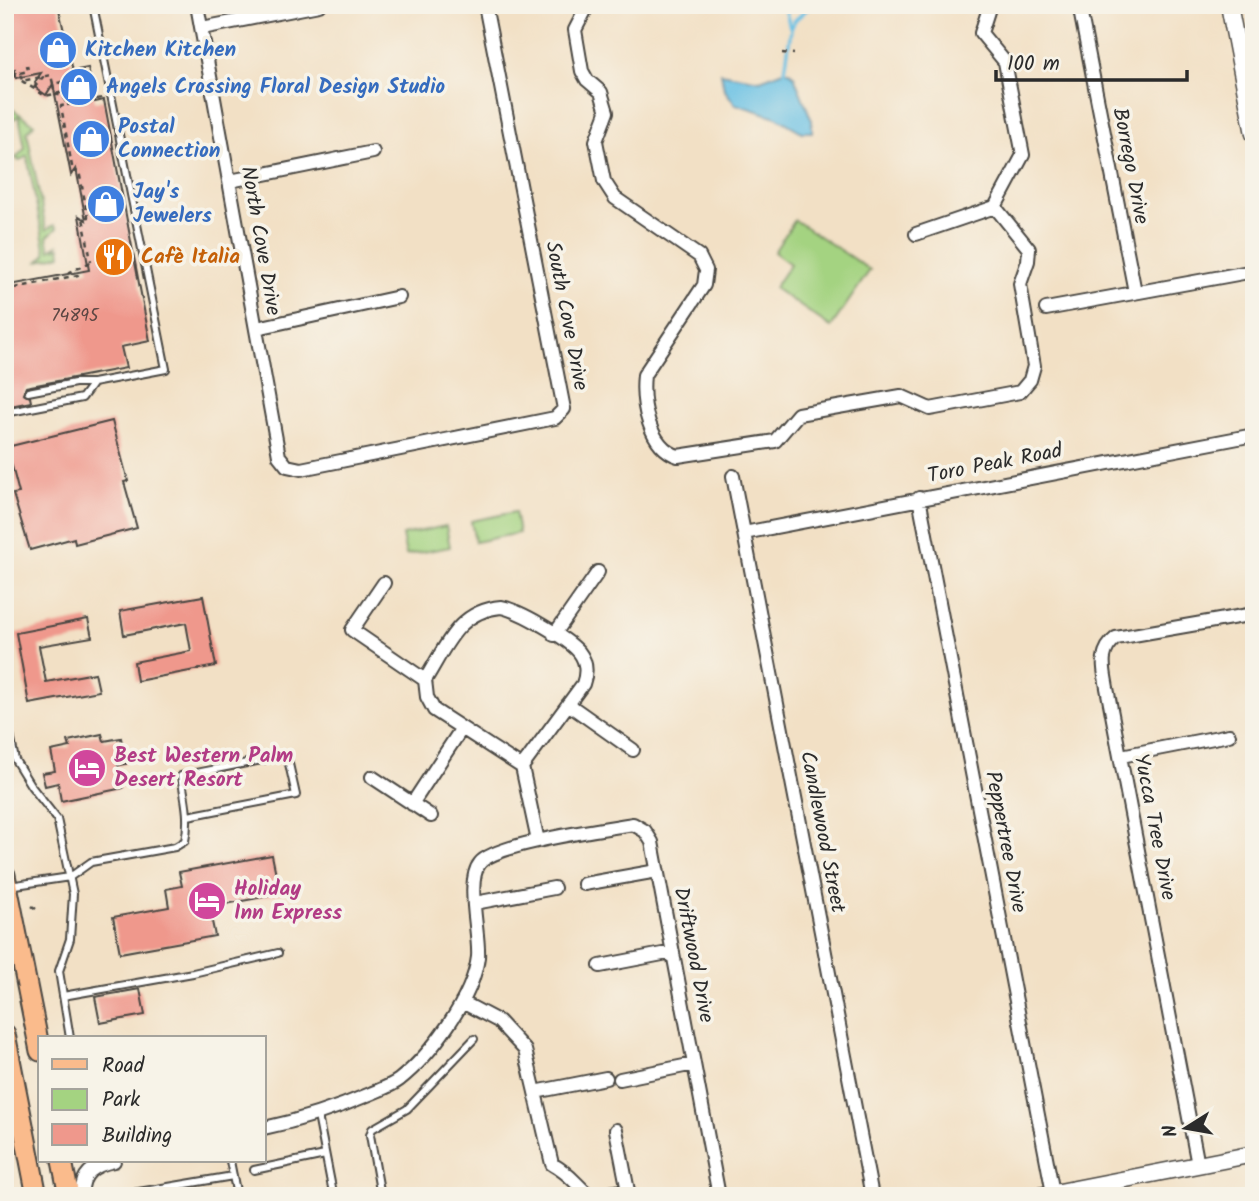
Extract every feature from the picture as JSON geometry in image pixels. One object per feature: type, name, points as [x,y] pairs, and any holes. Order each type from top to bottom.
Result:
[{"type":"main road","points":[[6,883],[38,1041]]},
{"type":"main road","points":[[5,1034],[36,1193]]},
{"type":"main road","points":[[62,1162],[69,1196]]},
{"type":"street","name":"North Cove Drive","points":[[197,5],[278,456],[287,466],[301,469]]},
{"type":"street","points":[[202,28],[320,5]]},
{"type":"street","name":"South Cove Drive","points":[[301,469],[555,418],[564,409],[485,5]]},
{"type":"street","points":[[588,5],[575,30],[582,71],[587,80],[601,92],[607,112],[596,141],[604,181],[615,198],[699,256],[706,270],[704,285],[644,375],[653,439],[671,453],[686,456],[775,441],[798,414],[901,396],[930,409],[1020,392],[1030,380],[1034,366],[1020,284],[1028,261],[1028,249],[995,207]]},
{"type":"street","points":[[916,234],[995,207],[1023,155],[1005,62],[981,33],[990,5]]},
{"type":"street","name":"Borrego Drive","points":[[1079,5],[1135,292]]},
{"type":"street","points":[[1229,5],[1251,100],[1254,134]]},
{"type":"street","points":[[230,181],[373,152]]},
{"type":"street","points":[[1046,309],[1254,271]]},
{"type":"street","points":[[257,328],[399,297]]},
{"type":"street","name":"Toro Peak Road","points":[[744,533],[1254,435]]},
{"type":"street","name":"Candlewood Street","points":[[733,476],[872,1196]]},
{"type":"street","name":"Peppertree Drive","points":[[919,498],[1046,1194]]},
{"type":"street","points":[[554,635],[598,572]]},
{"type":"street","points":[[384,583],[352,629],[425,680]]},
{"type":"street","points":[[522,767],[583,684],[586,668],[578,651],[510,608],[476,612],[464,619],[425,680],[427,696],[434,710],[522,767],[538,841]]},
{"type":"street","name":"Yucca Tree Drive","points":[[1198,1165],[1103,664],[1106,645],[1116,638],[1254,614]]},
{"type":"street","points":[[568,704],[633,750]]},
{"type":"street","points":[[412,804],[462,728]]},
{"type":"street","points":[[1121,756],[1229,735]]},
{"type":"street","points":[[372,777],[430,816]]},
{"type":"street","name":"Driftwood Drive","points":[[475,903],[474,879],[479,863],[491,854],[538,841],[633,824],[645,831],[652,842],[719,1196]]},
{"type":"street","points":[[583,884],[657,870]]},
{"type":"street","points":[[266,1128],[318,1116],[398,1081],[443,1033],[462,1002],[478,958],[475,903],[554,888]]},
{"type":"street","points":[[600,966],[673,952]]},
{"type":"street","points":[[462,1002],[498,1021],[525,1050],[552,1164],[573,1176],[578,1186],[591,1196],[628,1193],[616,1130]]},
{"type":"street","points":[[620,1079],[694,1064]]},
{"type":"street","points":[[535,1092],[606,1078]]},
{"type":"street","points":[[1046,1194],[1254,1154]]},
{"type":"street","points":[[82,1196],[81,1184],[96,1163]]},
{"type":"lane","points":[[28,392],[166,369],[93,5]]},
{"type":"lane","points":[[5,413],[82,398],[93,383]]},
{"type":"lane","points":[[5,710],[15,760],[57,819],[70,877],[73,894],[70,940],[59,971],[70,1036]]},
{"type":"lane","points":[[6,883],[70,877],[91,862],[175,847],[184,841],[188,816],[181,776],[287,755],[296,795],[188,816]]},
{"type":"lane","points":[[63,996],[192,973],[278,953]]},
{"type":"lane","points":[[381,1196],[370,1135],[372,1129],[407,1110],[474,1039]]},
{"type":"lane","points":[[318,1116],[332,1188]]},
{"type":"lane","points":[[254,1170],[325,1155]]},
{"type":"lane","points":[[230,1162],[237,1196]]},
{"type":"lane","points":[[116,1196],[233,1176]]},
{"type":"lane","points":[[10,1196],[36,1193]]},
{"type":"path","points":[[782,52],[794,54]]},
{"type":"path","points":[[12,75],[28,71],[27,65]]},
{"type":"path","points":[[5,70],[45,96],[64,91]]},
{"type":"path","points":[[20,73],[22,81]]},
{"type":"path","points":[[22,81],[51,74],[55,94]]},
{"type":"path","points":[[33,88],[42,75]]},
{"type":"path","points":[[53,84],[63,82],[66,105]]},
{"type":"path","points":[[55,94],[66,98]]},
{"type":"path","points":[[6,289],[69,276],[92,261],[83,218],[89,217],[82,177],[79,171],[73,172],[61,106],[104,97]]},
{"type":"green space","points":[[8,106],[34,124],[27,132],[46,230],[54,225],[57,228],[47,237],[50,250],[59,244],[54,249],[60,247],[61,255],[39,261],[46,254],[27,156],[19,161],[16,158],[25,148],[19,116],[9,121]]},
{"type":"green space","points":[[795,220],[870,270],[831,327],[774,288],[790,264],[774,252]]},
{"type":"green space","points":[[515,512],[519,533],[475,542],[471,521]]},
{"type":"green space","points":[[446,526],[450,547],[406,555],[402,535]]},
{"type":"water","points":[[789,71],[794,76],[812,121],[812,132],[802,132],[776,117],[735,104],[724,89],[721,73],[760,80]]},
{"type":"building","points":[[5,5],[58,5],[73,71],[88,68],[95,102],[104,100],[150,341],[121,347],[126,368],[26,387],[23,394],[30,397],[31,402],[5,407],[5,286],[89,270],[79,216],[86,220],[76,168],[71,175],[53,84],[46,95],[36,88],[35,82],[41,73],[16,78],[15,70],[5,85]]},
{"type":"building","points":[[112,421],[128,481],[124,482],[137,528],[75,544],[74,538],[30,550],[13,494],[19,493],[7,447]]},
{"type":"building","points":[[203,596],[216,666],[137,681],[134,662],[191,651],[186,623],[124,635],[120,611]]},
{"type":"building","points":[[88,619],[92,637],[39,646],[46,682],[95,673],[99,691],[29,704],[16,633]]},
{"type":"building","name":"Best Western Palm Desert Resort","points":[[102,734],[104,741],[121,738],[126,764],[118,765],[123,788],[61,801],[58,783],[45,786],[42,773],[55,771],[51,751],[70,747],[68,741]]},
{"type":"building","name":"Holiday Inn Express","points":[[272,855],[280,894],[209,907],[215,936],[120,953],[113,917],[169,907],[166,889],[182,886],[179,872]]},
{"type":"building","points":[[140,989],[145,1015],[100,1023],[95,997]]},
{"type":"waterway","points":[[784,5],[790,27]]},
{"type":"waterway","points":[[785,71],[791,29],[795,20],[812,5]]},
{"type":"place","name":"Kitchen Kitchen","points":[[58,50]]},
{"type":"place","name":"Angels Crossing Floral Design Studio","points":[[79,87]]},
{"type":"place","name":"Postal Connection","points":[[91,139]]},
{"type":"place","name":"Jay's Jewelers","points":[[106,204]]},
{"type":"place","name":"Cafè Italia","points":[[114,257]]},
{"type":"place","name":"Best Western Palm Desert Resort","points":[[87,768]]},
{"type":"place","name":"Holiday Inn Express","points":[[207,901]]}]
